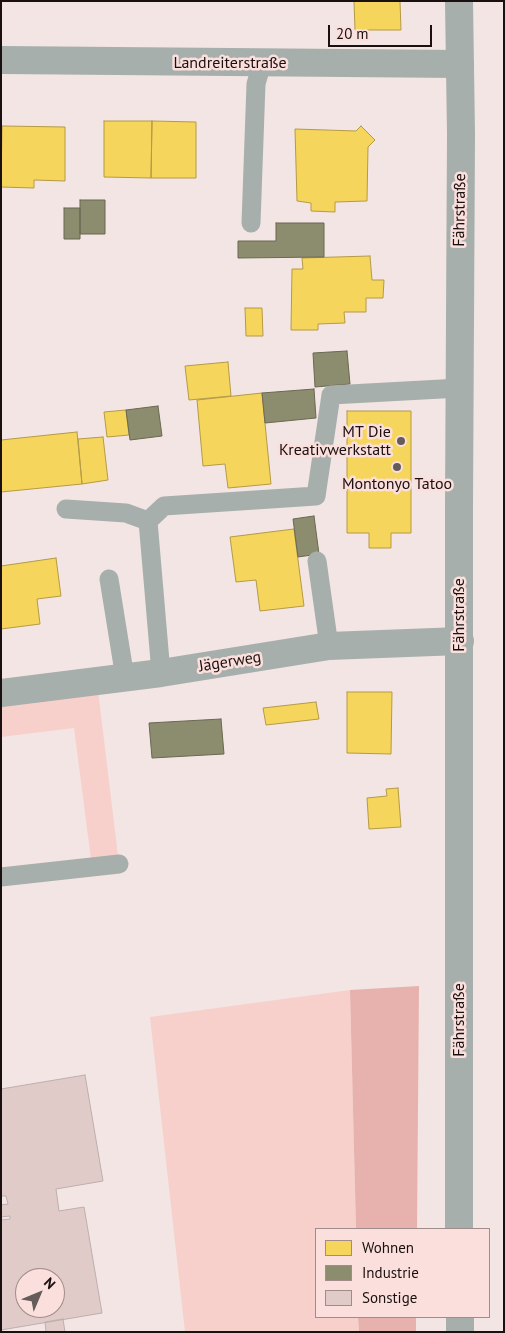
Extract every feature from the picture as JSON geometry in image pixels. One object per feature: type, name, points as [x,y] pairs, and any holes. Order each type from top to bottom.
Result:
[{"type":"street","name":"Fährstraße","points":[[459,1],[461,134],[459,1228]]},
{"type":"street","name":"Landreiterstraße","points":[[1,60],[460,64]]},
{"type":"street","name":"Jägerweg","points":[[1,693],[161,673],[329,646],[460,641]]},
{"type":"street","points":[[460,1318],[460,1332]]},
{"type":"lane","points":[[251,223],[256,84],[262,63]]},
{"type":"lane","points":[[148,521],[164,506],[316,496],[331,395],[460,388]]},
{"type":"lane","points":[[66,509],[126,514],[148,521]]},
{"type":"lane","points":[[148,521],[161,673]]},
{"type":"lane","points":[[317,561],[329,646]]},
{"type":"lane","points":[[109,580],[126,678]]},
{"type":"lane","points":[[1,877],[119,864]]},
{"type":"shaded area","points":[[97,682],[119,864],[92,867],[74,728],[1,737],[1,693]]},
{"type":"shaded area","points":[[419,986],[417,1228],[356,1228],[350,990]]},
{"type":"shaded area","points":[[350,990],[356,1228],[315,1228],[315,1318],[358,1318],[359,1332],[185,1332],[150,1017]]},
{"type":"shaded area","points":[[358,1318],[416,1318],[416,1332],[359,1332]]},
{"type":"building: Wohnen","points":[[354,1],[400,1],[401,30],[355,30]]},
{"type":"building: Wohnen","points":[[104,121],[152,121],[151,178],[104,177]]},
{"type":"building: Wohnen","points":[[152,121],[196,122],[196,178],[151,178]]},
{"type":"building: Wohnen","points":[[2,126],[65,127],[65,181],[34,180],[34,188],[1,187]]},
{"type":"building: Wohnen","points":[[361,126],[375,140],[368,147],[367,201],[335,202],[335,212],[311,211],[311,203],[297,201],[295,129],[356,131]]},
{"type":"building: Wohnen","points":[[370,256],[372,280],[384,280],[383,298],[366,298],[366,312],[344,312],[345,323],[318,324],[318,330],[291,330],[292,269],[303,269],[302,258]]},
{"type":"building: Wohnen","points":[[245,308],[262,308],[263,336],[246,336]]},
{"type":"building: Wohnen","points":[[228,362],[231,396],[189,400],[185,366]]},
{"type":"building: Wohnen","points":[[262,393],[271,484],[228,488],[225,464],[203,466],[197,400]]},
{"type":"building: Wohnen","points":[[126,410],[129,435],[107,437],[104,412]]},
{"type":"building: Wohnen","points":[[347,411],[411,411],[411,533],[391,533],[391,548],[369,548],[369,533],[347,533]]},
{"type":"building: Wohnen","points":[[77,432],[82,484],[1,492],[1,440]]},
{"type":"building: Wohnen","points":[[103,437],[108,480],[82,484],[78,439]]},
{"type":"building: Wohnen","points":[[294,529],[304,606],[260,611],[256,580],[236,582],[230,537]]},
{"type":"building: Wohnen","points":[[56,558],[61,596],[37,599],[40,624],[1,629],[1,566]]},
{"type":"building: Wohnen","points":[[347,692],[392,692],[391,754],[347,753]]},
{"type":"building: Wohnen","points":[[316,702],[319,719],[266,725],[263,708]]},
{"type":"building: Wohnen","points":[[398,788],[401,827],[369,829],[367,798],[387,796],[386,789]]},
{"type":"building: Industrie","points":[[80,200],[105,200],[105,234],[80,234]]},
{"type":"building: Industrie","points":[[64,208],[80,208],[80,239],[64,239]]},
{"type":"building: Industrie","points":[[276,223],[324,223],[324,257],[238,258],[238,241],[276,241]]},
{"type":"building: Industrie","points":[[347,351],[350,384],[315,387],[313,353]]},
{"type":"building: Industrie","points":[[314,389],[316,418],[265,423],[262,393]]},
{"type":"building: Industrie","points":[[158,406],[162,436],[130,440],[126,410]]},
{"type":"building: Industrie","points":[[314,516],[319,554],[298,557],[293,519]]},
{"type":"building: Industrie","points":[[221,719],[224,754],[152,758],[149,723]]},
{"type":"building: Sonstige","points":[[85,1075],[103,1181],[56,1189],[59,1211],[84,1207],[102,1313],[1,1330],[1,1220],[10,1219],[10,1216],[1,1217],[1,1205],[8,1204],[6,1196],[1,1196],[1,1089]]},
{"type":"building: Sonstige","points":[[63,1319],[65,1332],[46,1332],[45,1322]]},
{"type":"place","name":"MT Die Kreativwerkstatt","points":[[401,441]]},
{"type":"place","name":"Montonyo Tatoo","points":[[397,467]]}]
